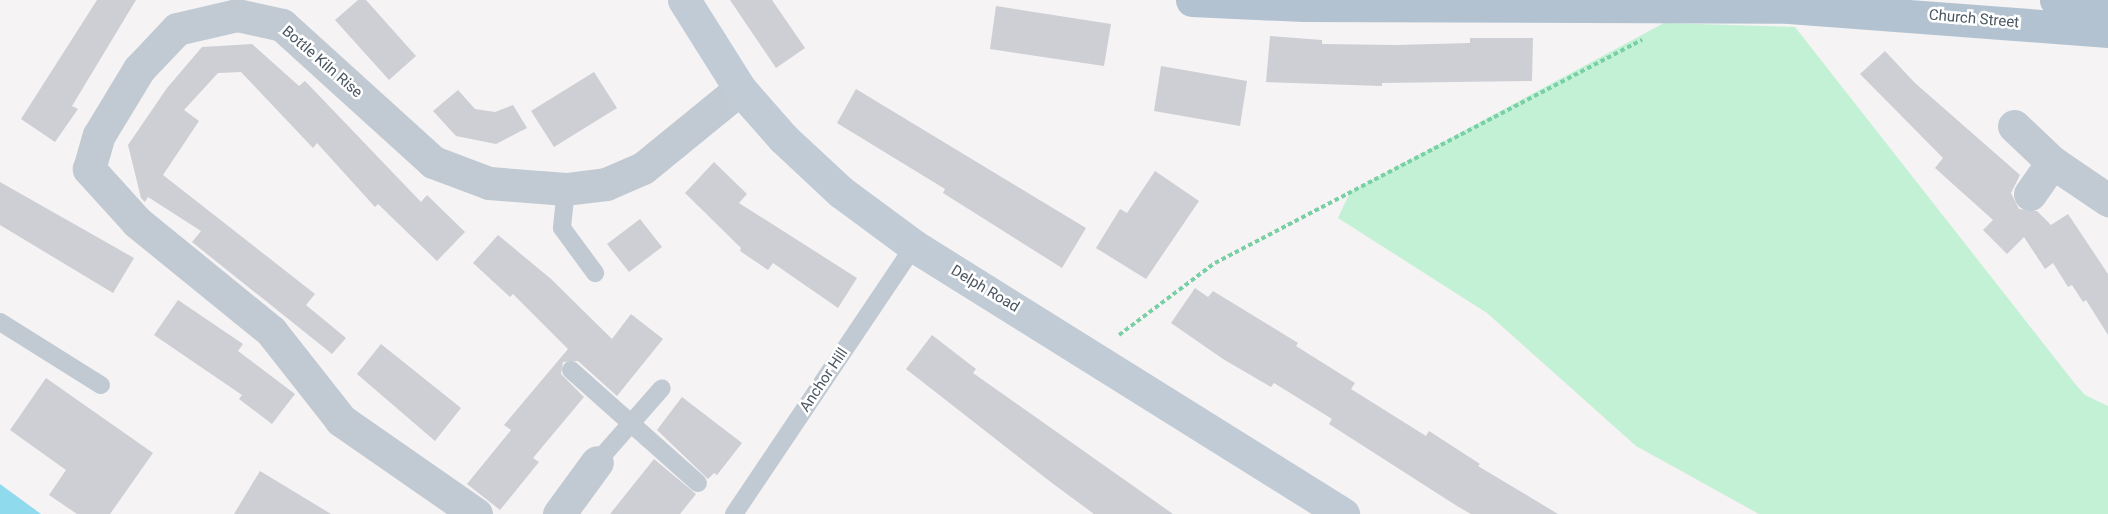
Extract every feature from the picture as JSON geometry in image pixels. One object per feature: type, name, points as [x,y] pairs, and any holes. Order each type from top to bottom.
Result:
[{"type":"main road","name":"Delph Road","points":[[684,0],[740,89],[783,138],[841,192],[914,246],[1343,514]]},
{"type":"main road","name":"Church Street","points":[[1192,0],[1304,5],[1788,7],[2108,31]]},
{"type":"main road","points":[[2056,0],[2108,6]]},
{"type":"street","name":"Bottle Kiln Rise","points":[[476,514],[341,420],[271,331],[137,222],[88,169],[99,135],[139,69],[177,29],[237,15],[282,26],[433,162],[489,183],[566,189],[606,184],[643,168],[740,89]]},
{"type":"street","points":[[2013,126],[2052,162],[2108,200]]},
{"type":"street","points":[[2030,194],[2052,162]]},
{"type":"street","points":[[559,514],[597,462]]},
{"type":"lane","points":[[566,189],[562,228],[596,273]]},
{"type":"lane","name":"Anchor Hill","points":[[734,514],[914,246]]},
{"type":"lane","points":[[0,322],[101,385]]},
{"type":"lane","points":[[571,370],[698,483]]},
{"type":"lane","points":[[597,462],[662,388]]},
{"type":"path","points":[[1090,357],[1215,262],[1651,35]]},
{"type":"green space","points":[[1664,23],[1795,27],[2076,385],[2085,395],[2108,406],[2108,514],[1759,514],[1636,446],[1487,313],[1338,218],[1350,192]]},
{"type":"water","points":[[0,484],[41,514],[0,514]]},
{"type":"building","points":[[97,0],[136,0],[72,106],[78,109],[55,142],[21,119]]},
{"type":"building","points":[[358,0],[366,0],[416,56],[389,80],[335,20]]},
{"type":"building","points":[[730,0],[772,0],[805,48],[776,68]]},
{"type":"building","points":[[996,6],[1111,24],[1104,66],[990,49]]},
{"type":"building","points":[[1270,36],[1322,40],[1322,44],[1396,45],[1470,43],[1470,38],[1533,38],[1532,81],[1382,83],[1382,86],[1266,82]]},
{"type":"building","points":[[252,44],[299,86],[305,81],[421,202],[427,195],[465,232],[437,261],[378,204],[375,207],[317,143],[313,148],[241,72],[218,73],[184,110],[199,121],[163,175],[315,294],[306,305],[346,338],[332,354],[192,242],[201,231],[148,197],[145,202],[141,198],[128,145],[167,88],[202,47]]},
{"type":"building","points":[[1885,51],[1915,83],[2020,175],[2011,193],[2019,209],[2037,211],[2051,225],[2068,214],[2108,274],[2108,335],[2086,300],[2083,302],[2072,285],[2068,287],[2053,263],[2045,269],[2024,237],[2007,254],[1983,230],[1993,220],[1935,168],[1943,158],[1860,74]]},
{"type":"building","points":[[1161,66],[1247,81],[1240,126],[1154,111]]},
{"type":"building","points":[[594,72],[617,108],[554,147],[531,111]]},
{"type":"building","points":[[856,89],[1086,228],[1062,268],[943,193],[945,189],[837,123]]},
{"type":"building","points":[[458,90],[475,109],[495,112],[513,105],[527,128],[496,144],[456,136],[433,111]]},
{"type":"building","points":[[714,162],[747,194],[739,203],[857,278],[838,308],[773,263],[768,270],[740,251],[741,248],[685,193]]},
{"type":"building","points":[[1155,171],[1199,201],[1146,279],[1096,248],[1120,209],[1127,213]]},
{"type":"building","points":[[0,182],[134,258],[113,293],[0,225]]},
{"type":"building","points":[[640,219],[662,247],[629,272],[607,244]]},
{"type":"building","points":[[498,235],[551,279],[612,339],[631,314],[663,339],[617,396],[578,361],[563,362],[561,374],[584,397],[533,458],[539,462],[500,510],[467,484],[511,430],[504,425],[568,349],[513,294],[510,297],[473,263]]},
{"type":"building","points":[[1195,288],[1208,297],[1213,291],[1298,343],[1296,346],[1355,383],[1351,389],[1426,436],[1429,431],[1480,464],[1478,466],[1558,514],[1471,514],[1457,506],[1329,424],[1332,419],[1274,383],[1271,387],[1223,359],[1171,323]]},
{"type":"building","points":[[178,300],[243,344],[238,351],[295,394],[272,424],[239,399],[242,395],[154,335]]},
{"type":"building","points":[[932,335],[976,369],[973,373],[1173,514],[1094,514],[1052,483],[906,369]]},
{"type":"building","points":[[381,344],[461,408],[435,441],[357,374]]},
{"type":"building","points":[[46,378],[153,453],[110,514],[77,514],[49,495],[66,470],[10,430]]},
{"type":"building","points":[[682,397],[742,443],[717,475],[714,473],[708,479],[657,430]]},
{"type":"building","points":[[654,459],[696,494],[680,514],[610,514]]},
{"type":"building","points":[[260,471],[331,514],[234,514]]}]
